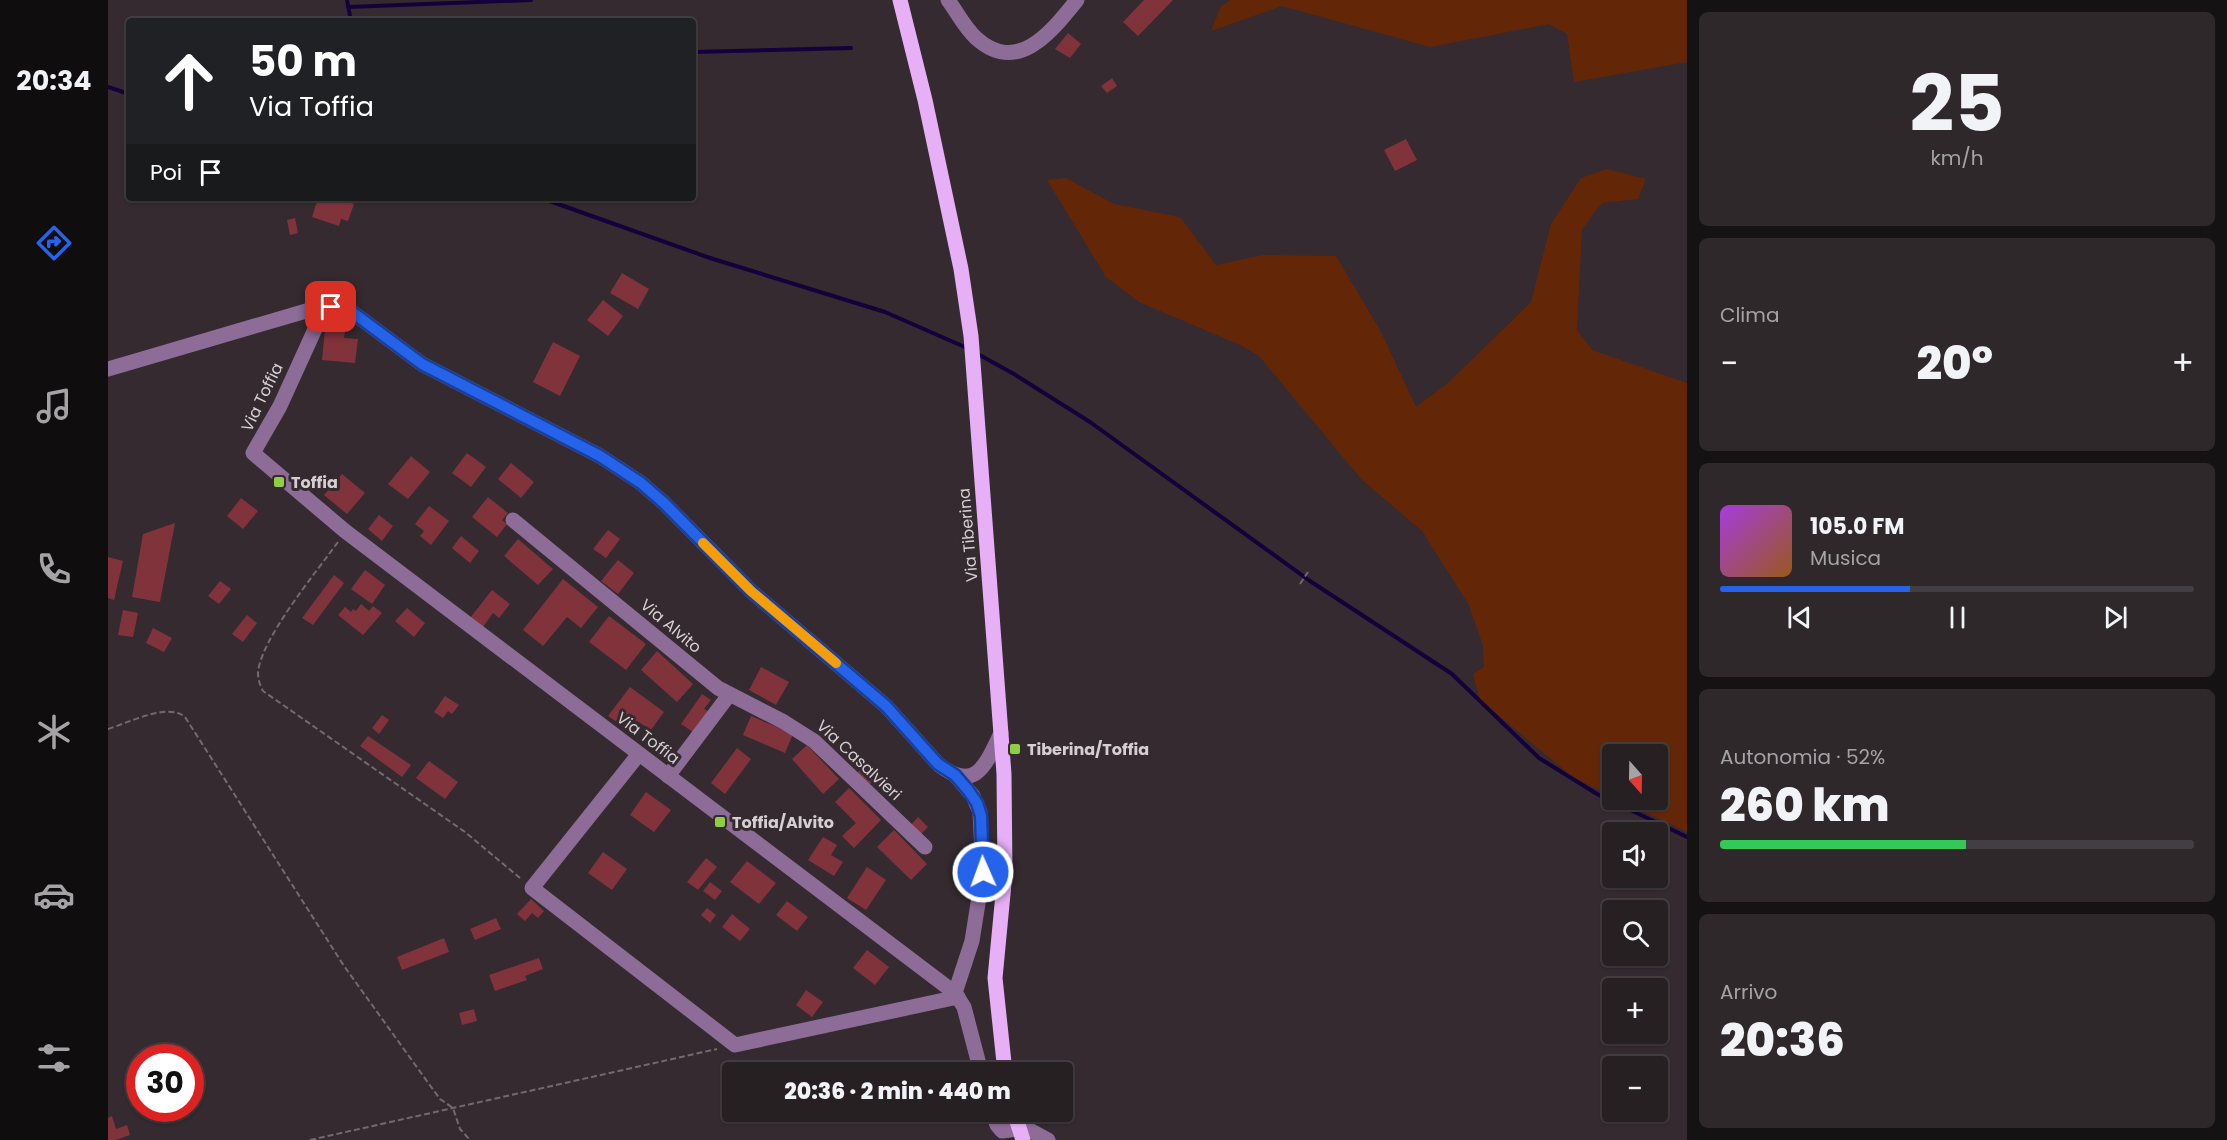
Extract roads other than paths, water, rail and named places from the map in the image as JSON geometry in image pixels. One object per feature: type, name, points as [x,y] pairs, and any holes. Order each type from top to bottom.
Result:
[{"type":"main road","name":"Via Tiberina","points":[[900,0],[926,100],[961,269],[970,336],[1004,774],[1005,873],[995,978],[1004,1062]]},
{"type":"street","points":[[948,0],[977,39],[992,48],[1015,52],[1030,48],[1043,39],[1077,0]]},
{"type":"street","points":[[108,369],[313,309],[324,311],[337,306],[348,309],[422,364],[600,456],[641,483],[664,503],[751,591],[886,706],[938,764],[955,775],[973,796],[980,812],[983,872],[972,941],[956,995]]},
{"type":"street","name":"Via Toffia","points":[[324,311],[316,323],[280,406],[253,453],[345,531],[956,995]]},
{"type":"street","name":"Via Alvito","points":[[513,520],[708,681],[729,695]]},
{"type":"street","points":[[668,776],[729,695]]},
{"type":"street","name":"Via Casalvieri","points":[[729,695],[784,722],[814,741],[925,847]]},
{"type":"street","points":[[955,775],[971,776],[980,771],[1001,733]]},
{"type":"street","points":[[639,754],[532,888],[735,1045],[956,995]]},
{"type":"street","points":[[980,771],[1004,774]]},
{"type":"street","points":[[956,995],[964,1007],[978,1062]]},
{"type":"street","points":[[996,1122],[1002,1131],[1021,1134],[1032,1130],[1048,1140]]},
{"type":"waterway","points":[[347,0],[350,18]]},
{"type":"waterway","points":[[348,7],[531,0]]},
{"type":"waterway","points":[[696,52],[851,48]]},
{"type":"waterway","points":[[108,87],[126,93]]},
{"type":"waterway","points":[[549,201],[710,258],[885,312],[967,348]]},
{"type":"waterway","points":[[976,353],[1090,422],[1310,581],[1452,674],[1539,758],[1597,794],[1687,837]]},
{"type":"place","name":"Toffia","points":[[279,482]]},
{"type":"place","name":"Tiberina/Toffia","points":[[1015,749]]},
{"type":"place","name":"Toffia/Alvito","points":[[720,822]]}]
